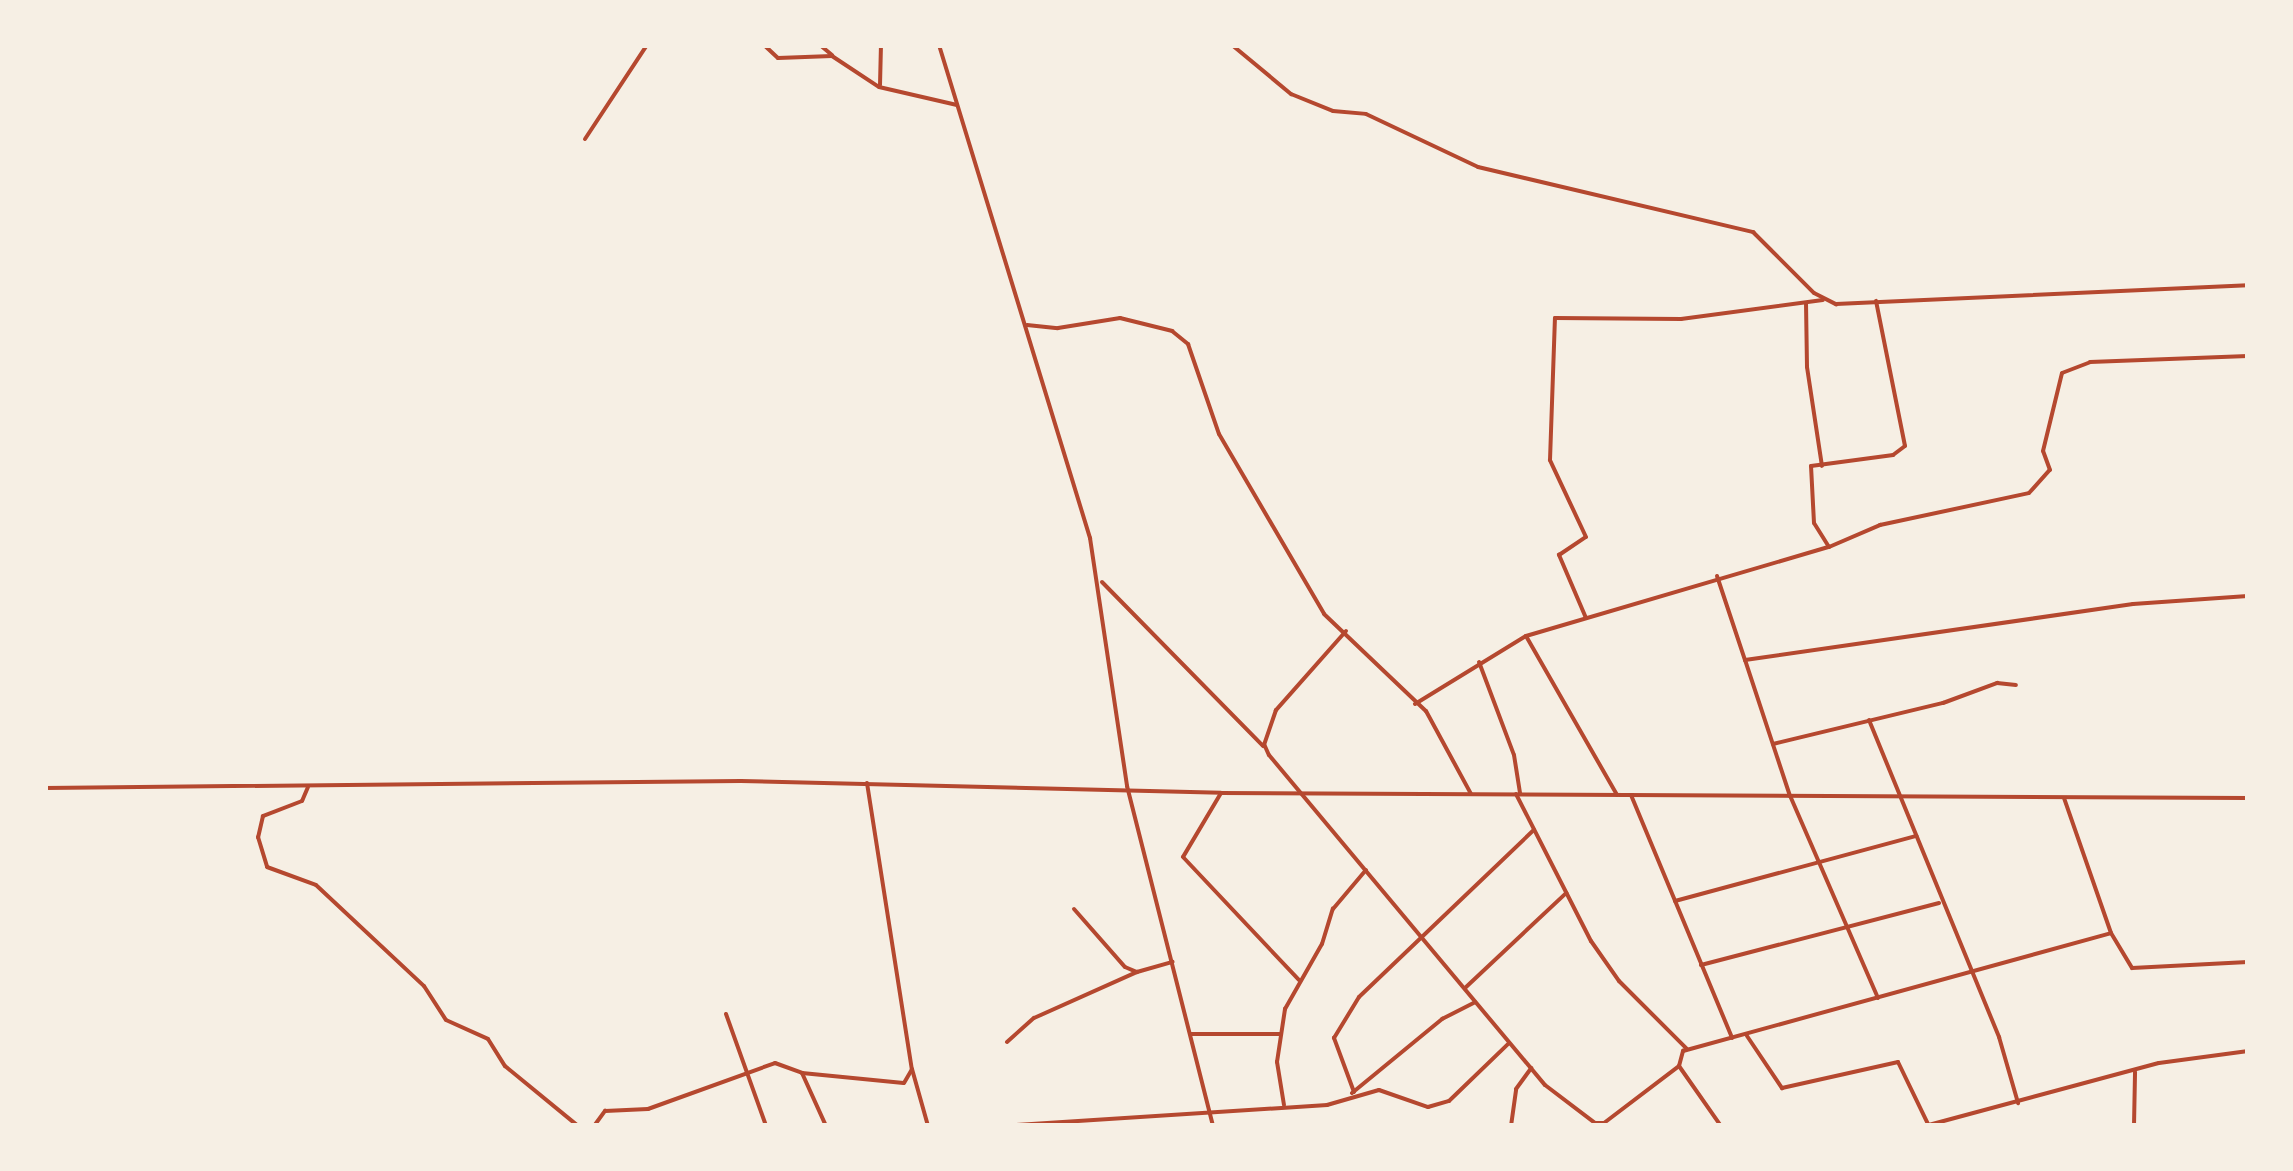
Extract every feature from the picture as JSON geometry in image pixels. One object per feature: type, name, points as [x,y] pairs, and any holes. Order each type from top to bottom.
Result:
[{"type":"street","points":[[585,139],[647,45]]},
{"type":"street","points":[[764,45],[778,58],[832,56]]},
{"type":"street","points":[[820,45],[879,87],[959,106]]},
{"type":"street","points":[[879,87],[881,45]]},
{"type":"street","points":[[939,45],[1099,578],[1127,786],[1214,1126]]},
{"type":"street","points":[[1232,45],[1291,94],[1333,111],[1366,114],[1478,167],[1754,232],[1822,300]]},
{"type":"street","points":[[1586,618],[1559,554],[1586,538],[1550,460],[1555,318],[1680,319],[1822,300],[2248,285]]},
{"type":"street","points":[[1829,547],[1814,523],[1808,480],[1811,466],[1893,455],[1905,446],[1876,301]]},
{"type":"street","points":[[1806,303],[1822,466]]},
{"type":"street","points":[[1024,324],[1058,328],[1120,318],[1172,331],[1188,344],[1219,434],[1243,479],[1312,584],[1324,614],[1346,631],[1415,704],[1454,754],[1471,794]]},
{"type":"street","points":[[1415,704],[1526,636],[1717,576],[1829,547],[1880,525],[1958,504],[2008,500],[2045,482],[2050,470],[2043,451],[2062,374],[2090,362],[2248,356]]},
{"type":"street","points":[[1717,576],[1790,796],[1878,998]]},
{"type":"street","points":[[1099,578],[1266,750],[1509,1043],[1577,1116],[1590,1124],[1604,1123],[1679,1066],[1688,1050],[2111,933]]},
{"type":"street","points":[[1745,660],[2133,604],[2248,596]]},
{"type":"street","points":[[1266,750],[1276,710],[1346,631]]},
{"type":"street","points":[[1526,636],[1618,795]]},
{"type":"street","points":[[1479,662],[1514,755],[1518,794],[1566,892],[1618,981],[1688,1050]]},
{"type":"street","points":[[1773,744],[1997,683],[2016,685]]},
{"type":"street","points":[[1868,720],[1972,973],[2018,1103]]},
{"type":"street","points":[[867,783],[912,1069],[928,1126]]},
{"type":"street","points":[[45,788],[867,783],[1127,786],[1221,793],[2248,798]]},
{"type":"street","points":[[308,786],[302,801],[263,816],[258,837],[268,868],[316,885],[424,986],[446,1020],[488,1039],[505,1066],[578,1126]]},
{"type":"street","points":[[1221,793],[1183,857],[1299,980]]},
{"type":"street","points":[[1630,795],[1732,1038]]},
{"type":"street","points":[[2064,798],[2111,933],[2132,968],[2248,962]]},
{"type":"street","points":[[1354,1092],[1334,1038],[1359,997],[1420,934],[1534,830]]},
{"type":"street","points":[[1675,901],[1916,836]]},
{"type":"street","points":[[1284,1104],[1280,1034],[1299,980],[1344,890],[1366,870]]},
{"type":"street","points":[[1464,988],[1566,892]]},
{"type":"street","points":[[1702,965],[1940,902]]},
{"type":"street","points":[[1074,909],[1098,943],[1137,972]]},
{"type":"street","points":[[1007,1042],[1034,1018],[1137,972],[1172,962]]},
{"type":"street","points":[[1344,1100],[1442,1019],[1475,1002]]},
{"type":"street","points":[[726,1014],[766,1126]]},
{"type":"street","points":[[1191,1034],[1280,1034]]},
{"type":"street","points":[[1746,1034],[1782,1088],[1898,1062],[1928,1126],[2135,1072],[2248,1051]]},
{"type":"street","points":[[1002,1126],[1344,1100],[1379,1090],[1428,1107],[1449,1100],[1509,1043]]},
{"type":"street","points":[[594,1126],[605,1111],[628,1104],[648,1108],[775,1063],[802,1072],[904,1083],[912,1069]]},
{"type":"street","points":[[1679,1066],[1721,1126]]},
{"type":"street","points":[[1511,1126],[1516,1089],[1531,1068]]},
{"type":"street","points":[[802,1072],[826,1126]]},
{"type":"street","points":[[2134,1126],[2135,1072]]}]
